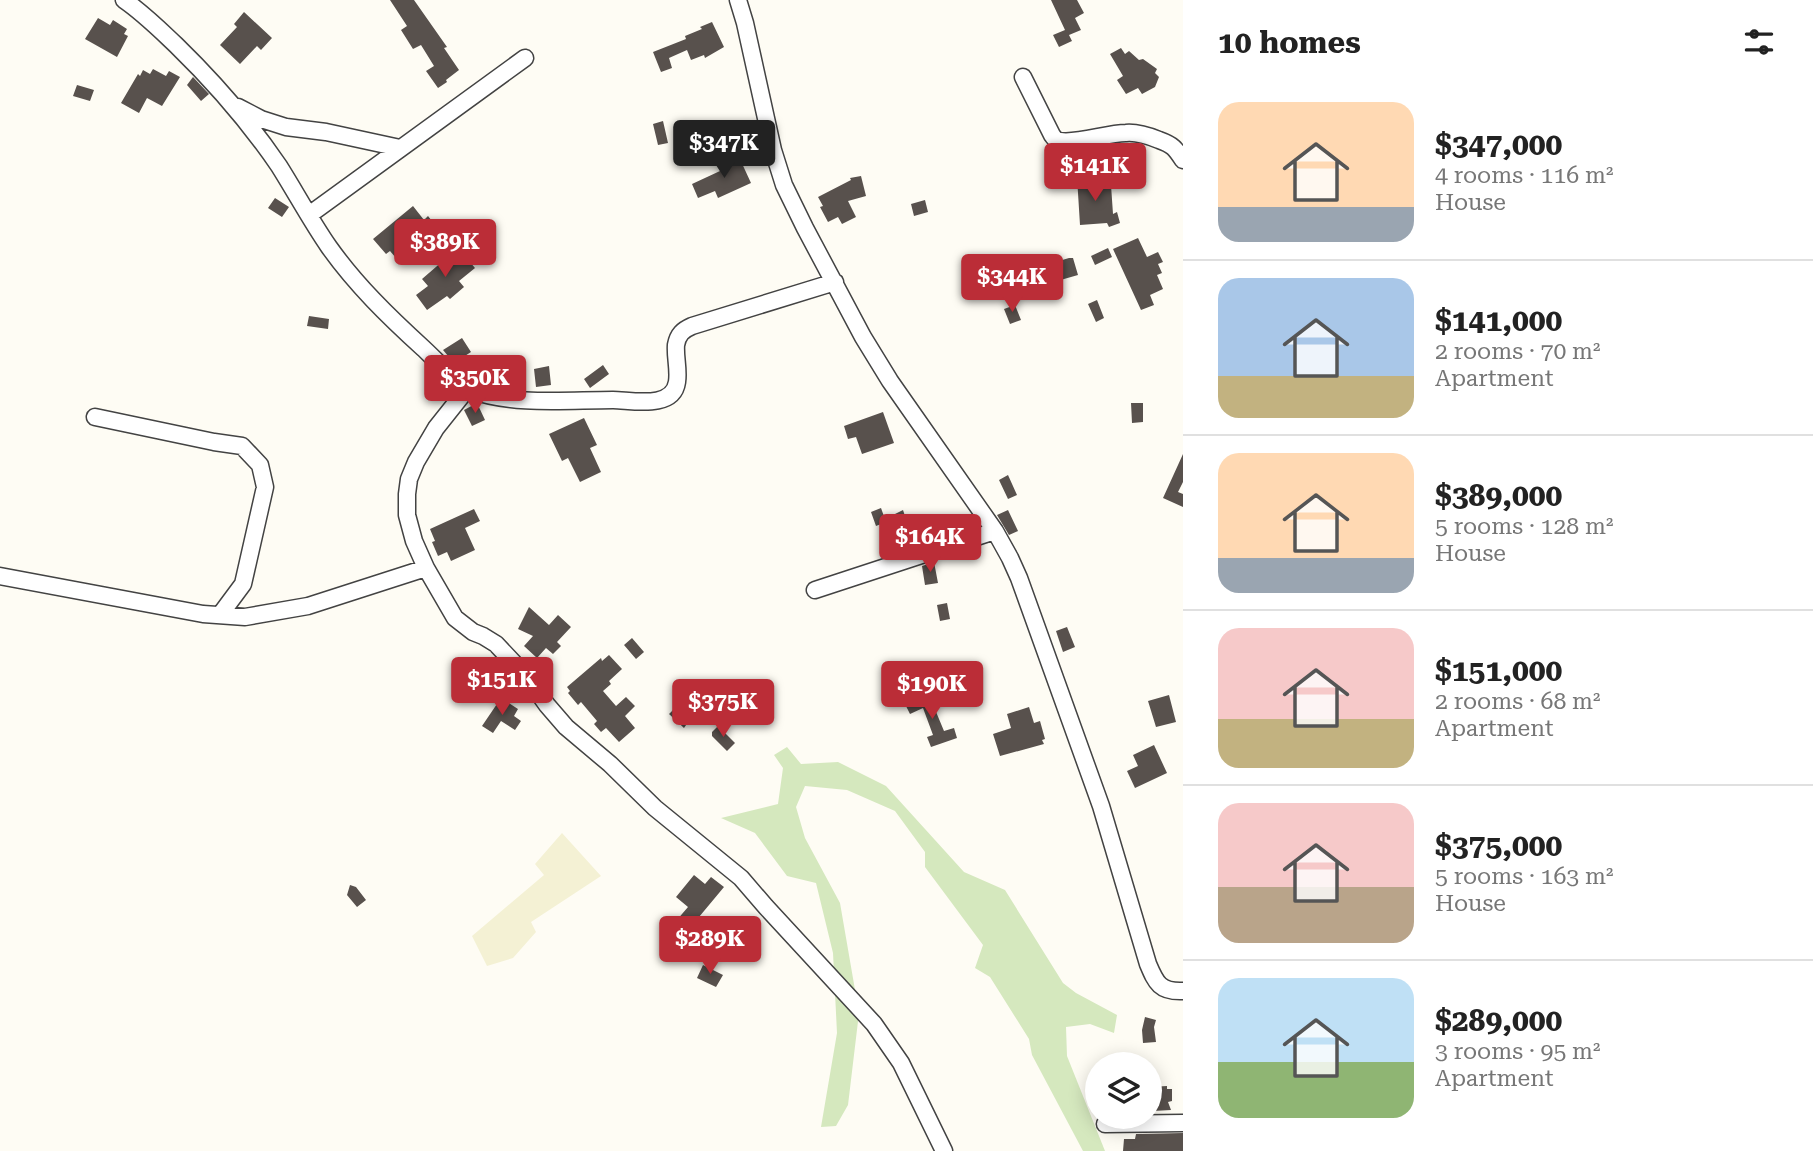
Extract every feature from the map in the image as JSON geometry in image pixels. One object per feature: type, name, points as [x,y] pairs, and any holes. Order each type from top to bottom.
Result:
[{"type":"street","points":[[124,0],[150,20],[233,104],[361,288],[467,389],[494,396],[535,401],[660,400],[674,390],[677,383],[676,345],[683,330],[835,282]]},
{"type":"street","points":[[738,0],[773,150],[784,185],[863,337],[890,381],[995,531],[1010,558],[1096,794],[1148,964],[1161,988],[1183,991]]},
{"type":"street","points":[[309,215],[525,58]]},
{"type":"street","points":[[1023,77],[1055,139],[1071,141],[1130,132],[1174,147],[1183,160]]},
{"type":"street","points":[[233,104],[261,119],[286,127],[326,132],[400,149]]},
{"type":"street","points":[[467,389],[436,428],[416,462],[409,479],[407,494],[407,515],[414,541],[455,618],[501,649],[566,727],[610,764],[655,808],[741,878],[873,1024],[901,1063],[944,1151]]},
{"type":"street","points":[[95,417],[242,446],[260,465],[265,487],[243,584],[220,615]]},
{"type":"street","points":[[815,590],[995,531]]},
{"type":"street","points":[[0,576],[203,614],[245,617],[308,606],[426,568]]},
{"type":"street","points":[[1162,1123],[1183,1123]]},
{"type":"shaded area","points":[[562,833],[601,876],[531,922],[536,932],[513,958],[487,966],[472,936],[544,875],[535,864]]},
{"type":"green space","points":[[787,747],[801,764],[838,762],[886,786],[964,872],[1005,890],[1063,983],[1117,1015],[1114,1033],[1090,1024],[1066,1027],[1067,1056],[1085,1101],[1085,1129],[1096,1129],[1105,1151],[1083,1151],[1032,1055],[1029,1039],[990,977],[975,968],[983,945],[925,867],[925,852],[895,811],[847,790],[805,786],[796,807],[805,838],[840,903],[859,1013],[848,1105],[836,1126],[821,1127],[837,1033],[833,953],[816,883],[787,876],[755,833],[721,818],[778,804],[783,768],[774,755]]},
{"type":"building","points":[[390,0],[414,0],[447,47],[444,48],[459,70],[438,88],[426,71],[434,66],[421,45],[413,49],[401,30],[407,26]]},
{"type":"building","points":[[1051,0],[1077,0],[1084,13],[1075,18],[1081,30],[1069,35],[1072,41],[1059,47],[1053,35],[1065,30]]},
{"type":"building","points":[[244,12],[272,38],[261,50],[257,46],[240,64],[220,45],[237,27],[234,24]]},
{"type":"building","points":[[98,18],[110,25],[113,20],[127,29],[124,34],[128,36],[117,57],[85,39]]},
{"type":"building","points":[[712,22],[724,47],[705,58],[704,55],[691,60],[687,50],[669,58],[672,68],[661,72],[653,52],[686,39],[685,36]]},
{"type":"building","points":[[1121,48],[1125,54],[1129,51],[1139,60],[1143,59],[1157,69],[1155,73],[1159,77],[1155,87],[1142,94],[1138,88],[1126,94],[1117,80],[1123,76],[1110,54]]},
{"type":"building","points":[[153,69],[166,76],[169,71],[180,77],[162,106],[147,98],[139,113],[121,103],[138,74],[140,76],[143,70],[150,74]]},
{"type":"building","points":[[193,77],[209,94],[201,101],[187,85]]},
{"type":"building","points":[[77,85],[94,90],[90,101],[73,96]]},
{"type":"building","points":[[663,121],[668,143],[658,145],[653,124]]},
{"type":"building","points":[[739,157],[751,183],[718,198],[715,191],[698,198],[692,184],[720,171],[718,166]]},
{"type":"building","points":[[861,176],[866,196],[848,201],[856,217],[842,224],[838,217],[828,222],[818,197],[851,180],[850,178]]},
{"type":"building","points":[[1092,176],[1092,186],[1111,185],[1113,214],[1117,212],[1120,223],[1109,227],[1107,223],[1080,225],[1077,177]]},
{"type":"building","points":[[275,198],[289,207],[282,217],[268,208]]},
{"type":"building","points":[[925,200],[928,212],[914,216],[911,204]]},
{"type":"building","points":[[413,206],[424,220],[428,216],[439,230],[420,246],[416,242],[396,258],[390,251],[386,254],[373,239]]},
{"type":"building","points":[[466,224],[475,235],[462,246],[453,236]]},
{"type":"building","points":[[1138,238],[1147,257],[1158,252],[1163,262],[1158,264],[1162,273],[1157,275],[1163,289],[1150,295],[1154,305],[1141,310],[1113,249]]},
{"type":"building","points":[[458,248],[475,268],[459,281],[464,287],[450,299],[447,296],[427,310],[416,295],[428,286],[422,279]]},
{"type":"building","points":[[1108,248],[1112,257],[1095,265],[1091,256]]},
{"type":"building","points":[[1073,258],[1078,275],[1057,281],[1052,263]]},
{"type":"building","points":[[1097,300],[1104,318],[1096,322],[1088,304]]},
{"type":"building","points":[[1015,305],[1021,320],[1010,324],[1004,309]]},
{"type":"building","points":[[309,316],[329,319],[328,329],[307,326]]},
{"type":"building","points":[[462,338],[471,352],[454,363],[443,350]]},
{"type":"building","points":[[603,365],[609,374],[590,388],[584,379]]},
{"type":"building","points":[[549,366],[551,385],[536,387],[534,369]]},
{"type":"building","points":[[477,403],[485,420],[472,426],[464,410]]},
{"type":"building","points":[[1131,403],[1143,403],[1143,422],[1132,423]]},
{"type":"building","points":[[883,412],[894,443],[862,454],[856,437],[848,439],[844,426]]},
{"type":"building","points":[[584,418],[597,445],[590,448],[601,472],[580,482],[568,458],[562,461],[549,434]]},
{"type":"building","points":[[1183,454],[1183,482],[1178,492],[1183,494],[1183,507],[1163,498]]},
{"type":"building","points":[[1008,475],[1017,495],[1008,499],[999,480]]},
{"type":"building","points":[[881,508],[886,522],[876,526],[871,512]]},
{"type":"building","points":[[474,509],[480,521],[465,528],[475,550],[451,561],[447,552],[438,556],[430,529]]},
{"type":"building","points":[[903,510],[905,516],[909,514],[916,528],[895,538],[885,519]]},
{"type":"building","points":[[1008,510],[1018,531],[1009,535],[997,515]]},
{"type":"building","points":[[934,562],[938,583],[925,585],[922,566]]},
{"type":"building","points":[[947,603],[950,619],[940,621],[937,605]]},
{"type":"building","points":[[529,607],[549,625],[558,615],[571,627],[557,642],[561,646],[553,654],[546,648],[537,658],[524,646],[533,636],[518,629]]},
{"type":"building","points":[[1067,627],[1075,647],[1063,652],[1056,631]]},
{"type":"building","points":[[632,638],[644,652],[636,659],[624,645]]},
{"type":"building","points":[[609,655],[622,669],[603,691],[616,706],[626,697],[635,706],[625,716],[635,728],[619,742],[606,728],[601,732],[594,724],[597,721],[581,702],[578,705],[568,693],[570,691],[567,687],[601,658],[602,661]]},
{"type":"building","points":[[929,695],[944,731],[954,728],[957,738],[931,747],[927,737],[933,735],[923,708],[910,714],[905,704]]},
{"type":"building","points":[[1169,695],[1176,722],[1156,727],[1148,701]]},
{"type":"building","points":[[501,698],[518,709],[514,716],[521,721],[515,730],[501,721],[493,733],[482,726]]},
{"type":"building","points":[[680,703],[695,712],[684,728],[669,714]]},
{"type":"building","points":[[1029,707],[1034,723],[1040,721],[1044,744],[1000,756],[993,734],[1011,728],[1007,714]]},
{"type":"building","points":[[718,726],[735,743],[727,751],[712,736]]},
{"type":"building","points":[[1154,745],[1167,773],[1135,788],[1127,771],[1138,766],[1133,755]]},
{"type":"building","points":[[694,875],[705,884],[711,877],[724,887],[699,917],[702,920],[691,934],[676,921],[688,907],[676,897]]},
{"type":"building","points":[[350,885],[356,887],[366,900],[357,907],[347,895]]},
{"type":"building","points":[[726,932],[739,942],[730,953],[717,942]]},
{"type":"building","points":[[703,965],[723,975],[716,987],[697,978]]},
{"type":"building","points":[[1145,1017],[1156,1020],[1156,1042],[1143,1043]]},
{"type":"building","points":[[1162,1086],[1172,1089],[1172,1101],[1168,1102],[1171,1110],[1162,1110]]},
{"type":"building","points":[[1183,1133],[1183,1151],[1123,1151],[1124,1139],[1135,1139],[1136,1134]]}]
